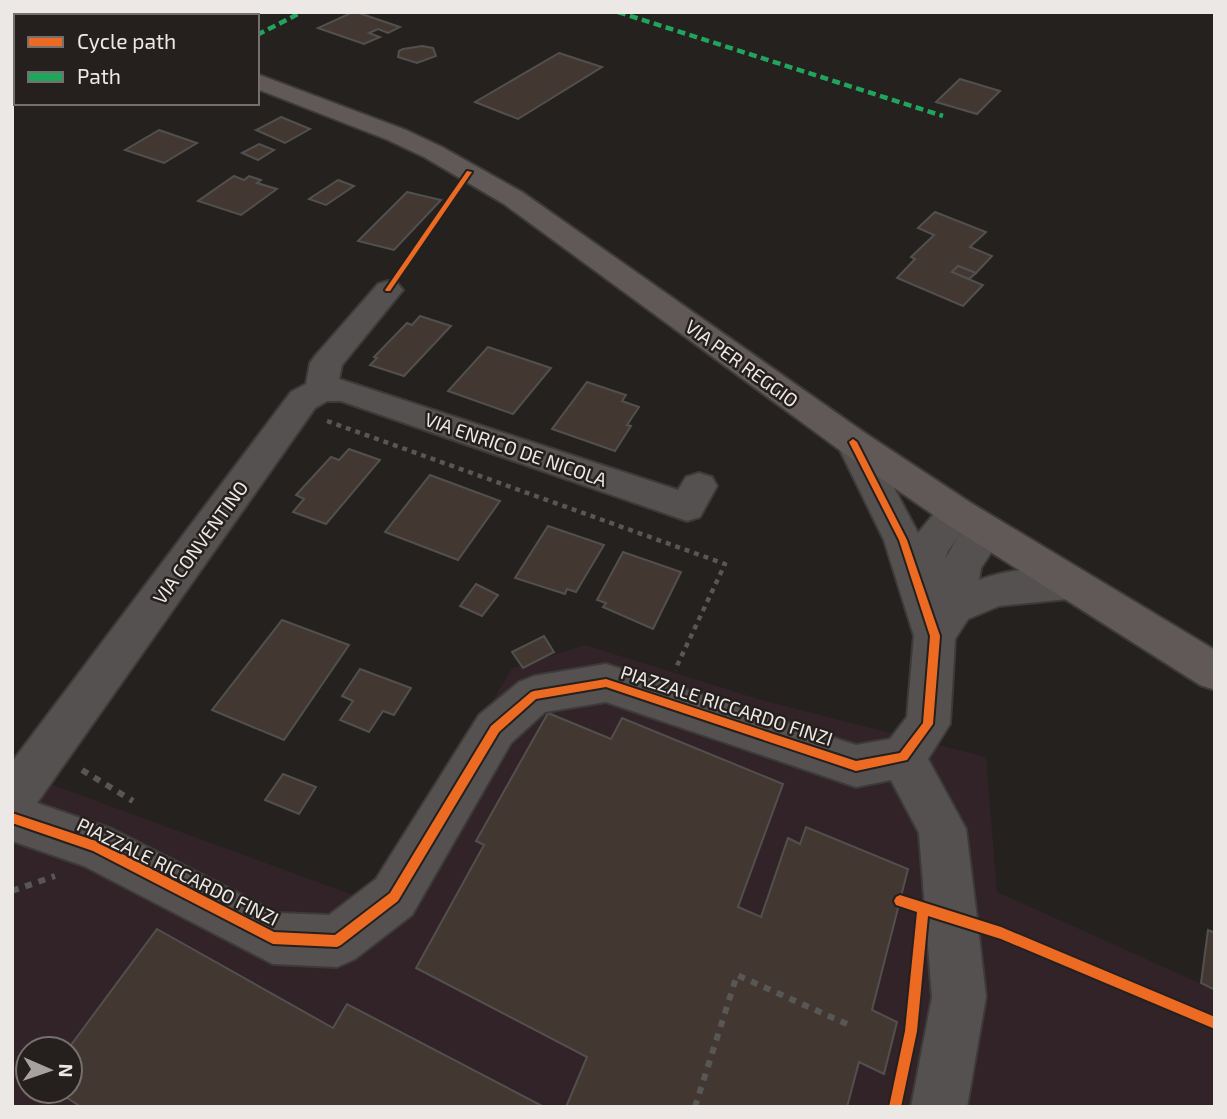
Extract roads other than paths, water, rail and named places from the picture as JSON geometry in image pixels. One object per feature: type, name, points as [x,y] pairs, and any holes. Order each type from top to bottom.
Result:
[{"type":"main road","name":"VIA PER REGGIO","points":[[259,82],[371,124],[433,152],[488,184],[586,249],[853,442],[972,522],[1215,672]]},
{"type":"street","points":[[318,404],[326,363],[388,290]]},
{"type":"street","name":"VIA ENRICO DE NICOLA","points":[[318,404],[343,390],[687,507],[699,486]]},
{"type":"street","name":"VIA CONVENTINO","points":[[12,800],[303,400],[318,404]]},
{"type":"street","points":[[853,442],[903,540],[918,584],[945,622]]},
{"type":"street","points":[[918,584],[932,545],[972,522]]},
{"type":"street","points":[[939,1107],[959,997],[942,829],[903,757],[929,724],[945,622],[972,522]]},
{"type":"street","points":[[945,622],[995,590],[1068,583]]},
{"type":"street","name":"PIAZZALE RICCARDO FINZI","points":[[12,818],[95,846],[272,938],[337,941],[394,897],[495,729],[534,695],[606,683],[856,766],[903,757]]}]
